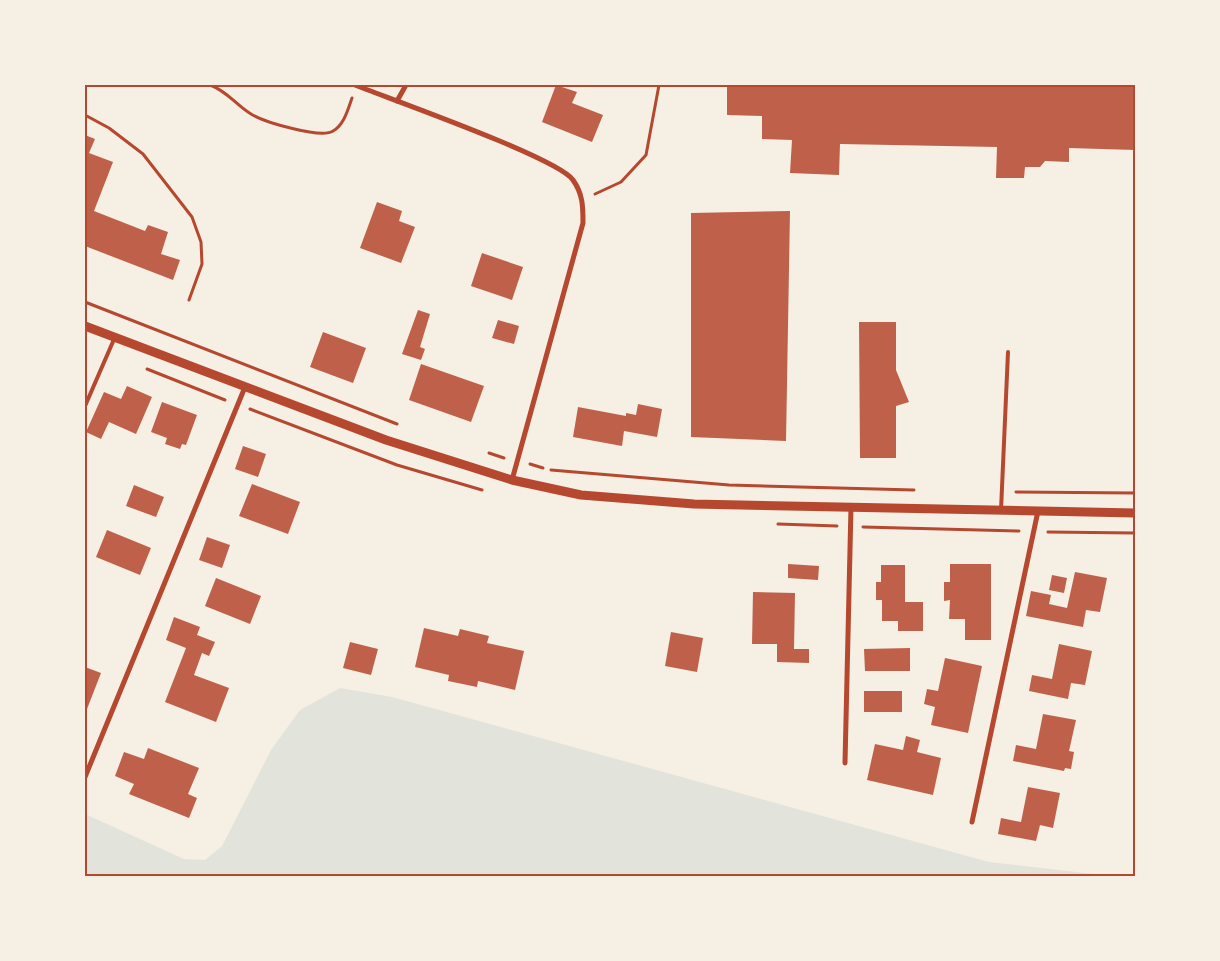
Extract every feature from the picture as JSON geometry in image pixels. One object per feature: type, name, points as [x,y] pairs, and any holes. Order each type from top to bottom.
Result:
[{"type":"street","points":[[356,85],[543,160],[572,178],[583,200],[583,223],[512,480]]},
{"type":"street","points":[[397,101],[406,85]]},
{"type":"street","points":[[85,326],[386,440],[512,480],[581,494],[694,504],[1135,513]]},
{"type":"street","points":[[85,777],[245,387]]},
{"type":"street","points":[[845,763],[851,507]]},
{"type":"street","points":[[972,822],[1038,511]]},
{"type":"lane","points":[[85,406],[115,337]]},
{"type":"lane","points":[[1000,510],[1008,352]]},
{"type":"path","points":[[210,85],[221,90],[261,120],[319,134],[332,132],[341,123],[356,85]]},
{"type":"path","points":[[583,200],[621,182],[646,155],[659,85]]},
{"type":"path","points":[[85,115],[110,128],[143,154],[192,217],[201,242],[202,264],[189,300]]},
{"type":"path","points":[[85,302],[400,425]]},
{"type":"path","points":[[484,452],[550,470],[682,482],[924,490]]},
{"type":"path","points":[[1001,492],[1135,493]]},
{"type":"shaded area","points":[[340,688],[392,697],[989,862],[1111,876],[85,876],[85,814],[184,859],[205,860],[222,846],[271,750],[300,710]]},
{"type":"building","points":[[556,85],[577,92],[572,103],[603,115],[592,142],[542,122]]},
{"type":"building","points":[[727,85],[1135,85],[1135,150],[1069,148],[1069,162],[1045,161],[1040,167],[1025,167],[1024,178],[996,178],[997,147],[840,144],[839,175],[790,173],[792,140],[762,139],[762,116],[727,115]]},
{"type":"building","points":[[85,135],[95,139],[89,153],[113,162],[94,211],[145,231],[148,225],[168,232],[161,254],[180,260],[173,280],[85,246]]},
{"type":"building","points":[[377,202],[402,211],[399,221],[415,227],[401,263],[360,248]]},
{"type":"building","points":[[790,211],[786,441],[691,437],[691,213]]},
{"type":"building","points":[[482,253],[523,267],[512,300],[471,286]]},
{"type":"building","points":[[418,310],[430,314],[420,347],[425,349],[421,360],[402,354]]},
{"type":"building","points":[[498,320],[519,326],[514,344],[492,338]]},
{"type":"building","points":[[859,322],[896,322],[896,370],[909,402],[896,406],[896,458],[860,458]]},
{"type":"building","points":[[323,332],[366,348],[353,383],[310,367]]},
{"type":"building","points":[[421,364],[484,386],[471,422],[409,400]]},
{"type":"building","points":[[127,386],[152,397],[136,434],[109,422],[101,439],[86,432],[104,392],[121,399]]},
{"type":"building","points":[[162,402],[197,415],[186,445],[182,444],[180,449],[165,444],[167,438],[151,432]]},
{"type":"building","points":[[638,404],[662,409],[657,437],[624,431],[622,446],[573,437],[578,407],[626,416],[626,413],[636,415]]},
{"type":"building","points":[[243,446],[266,454],[258,477],[235,469]]},
{"type":"building","points":[[252,484],[300,502],[288,534],[239,516]]},
{"type":"building","points":[[134,485],[164,497],[156,517],[126,506]]},
{"type":"building","points":[[107,530],[151,548],[140,575],[96,557]]},
{"type":"building","points":[[207,537],[230,545],[222,568],[199,560]]},
{"type":"building","points":[[788,564],[819,566],[818,580],[788,578]]},
{"type":"building","points":[[950,564],[991,564],[991,640],[965,640],[965,619],[949,619],[950,600],[944,601],[944,582],[950,582]]},
{"type":"building","points":[[881,565],[905,565],[905,602],[923,602],[923,631],[898,631],[898,621],[882,621],[882,600],[876,600],[876,582],[881,582]]},
{"type":"building","points":[[1075,572],[1107,578],[1100,612],[1086,610],[1083,627],[1026,616],[1031,591],[1051,595],[1049,604],[1067,608]]},
{"type":"building","points":[[1052,575],[1067,578],[1064,593],[1049,590]]},
{"type":"building","points":[[216,578],[261,596],[250,624],[205,606]]},
{"type":"building","points":[[753,592],[795,593],[794,649],[809,649],[809,663],[777,662],[777,644],[752,644]]},
{"type":"building","points":[[174,617],[200,627],[197,635],[215,642],[209,656],[202,653],[194,675],[229,688],[216,722],[165,702],[186,648],[166,640]]},
{"type":"building","points":[[424,628],[458,636],[460,629],[489,636],[487,643],[524,651],[515,690],[478,681],[477,687],[448,681],[449,675],[415,667]]},
{"type":"building","points":[[671,632],[703,638],[697,672],[665,666]]},
{"type":"building","points":[[350,642],[378,649],[371,675],[343,668]]},
{"type":"building","points":[[1059,644],[1092,651],[1085,685],[1071,683],[1068,699],[1029,691],[1032,675],[1052,679]]},
{"type":"building","points":[[910,648],[910,671],[865,671],[864,649]]},
{"type":"building","points":[[945,658],[982,666],[968,733],[931,725],[935,707],[924,704],[927,689],[938,691]]},
{"type":"building","points":[[85,667],[101,673],[87,709],[85,708]]},
{"type":"building","points":[[864,691],[902,691],[902,712],[864,712]]},
{"type":"building","points":[[1043,714],[1076,720],[1069,751],[1074,752],[1071,769],[1065,768],[1064,771],[1013,761],[1016,745],[1036,749]]},
{"type":"building","points":[[906,736],[920,740],[917,752],[941,758],[933,795],[867,780],[875,744],[903,750]]},
{"type":"building","points":[[148,748],[199,768],[188,794],[197,798],[189,818],[129,794],[134,784],[115,776],[124,752],[144,759]]},
{"type":"building","points":[[1028,787],[1060,793],[1053,828],[1040,825],[1036,841],[998,834],[1001,818],[1021,822]]}]
